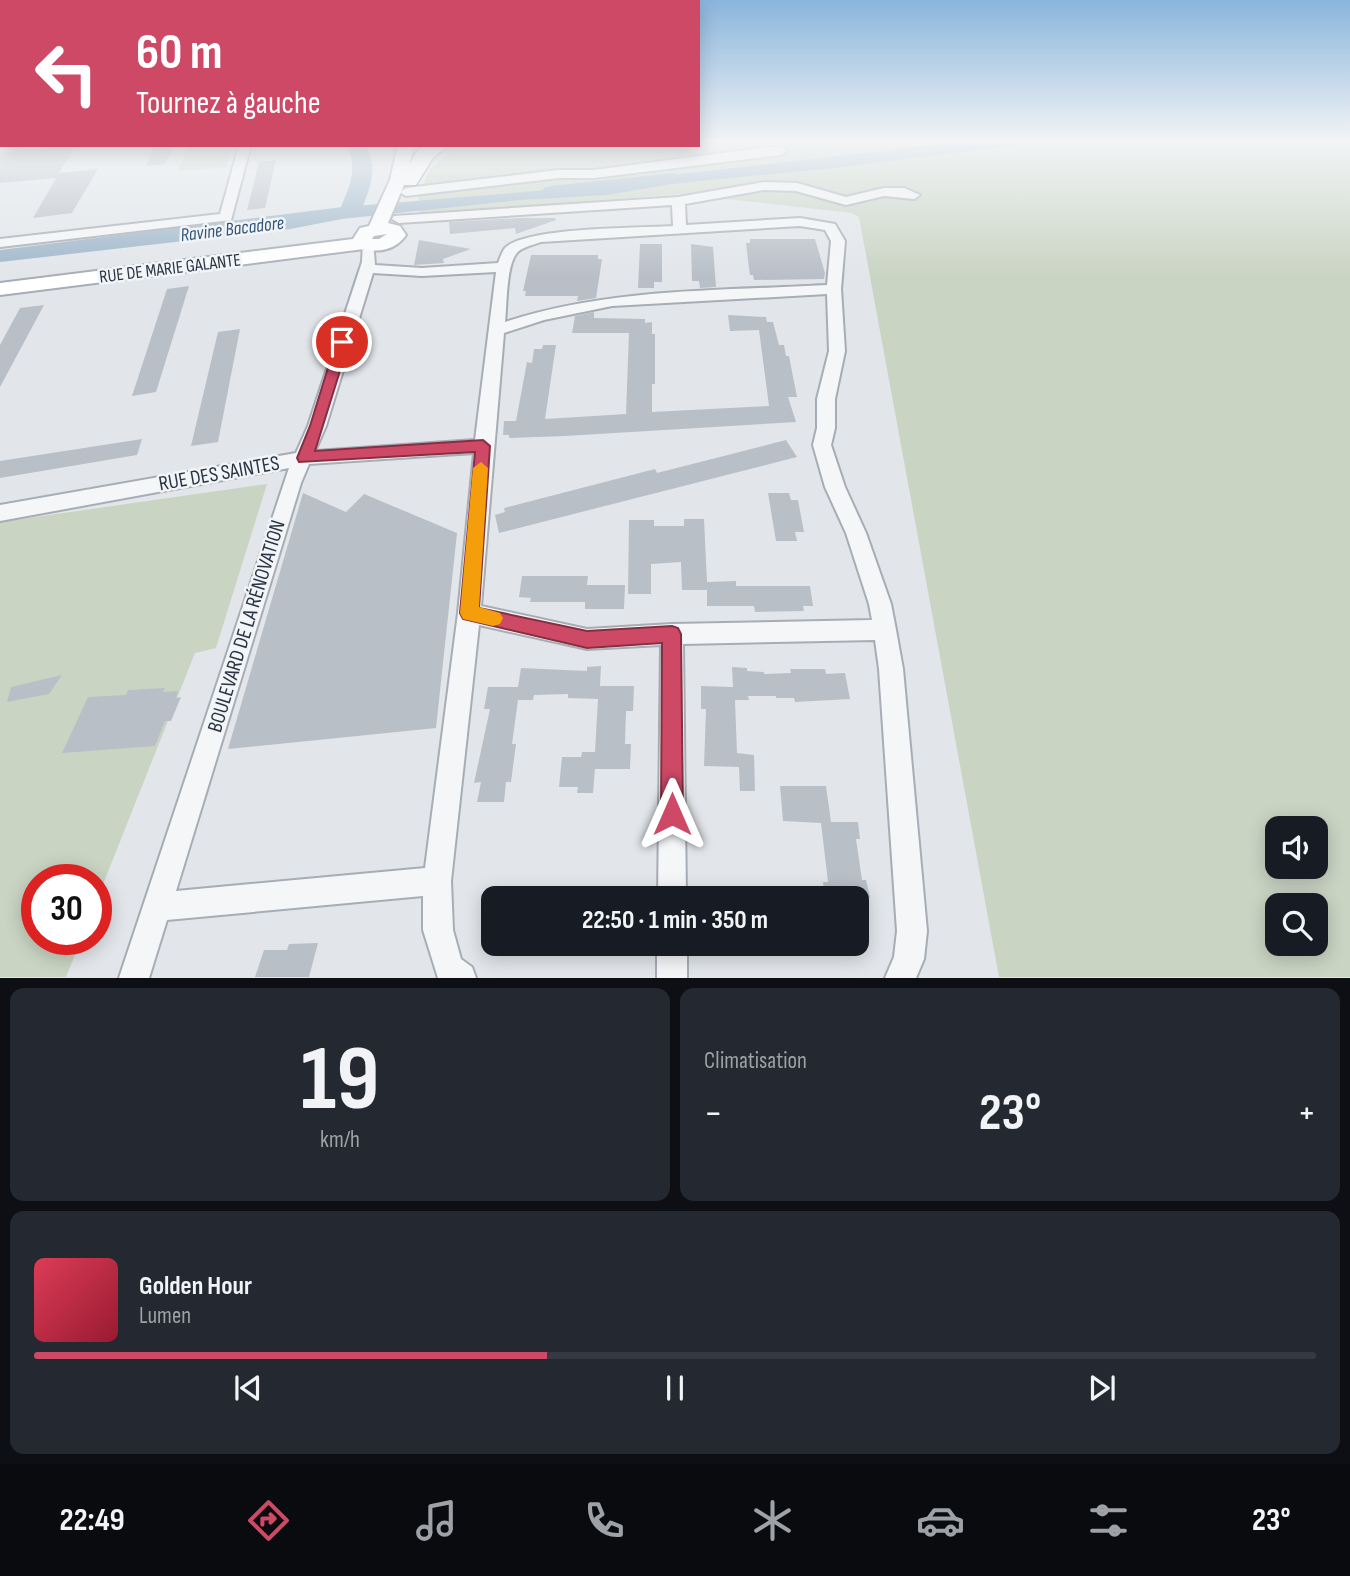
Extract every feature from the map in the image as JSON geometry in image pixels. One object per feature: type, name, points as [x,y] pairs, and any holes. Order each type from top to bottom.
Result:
[{"type":"highway","points":[[402,193],[406,186]]},
{"type":"main road","name":"BOULEVARD DE LA RÉNOVATION","points":[[402,186],[402,193]]},
{"type":"main road","name":"BOULEVARD DE LA RÉNOVATION","points":[[381,232],[404,186]]},
{"type":"main road","name":"RUE DE MARIE GALANTE","points":[[0,289],[341,246],[381,232]]},
{"type":"street","points":[[0,243],[226,217],[234,186]]},
{"type":"street","points":[[402,193],[463,186]]},
{"type":"street","points":[[381,232],[678,201],[764,186],[797,187],[846,201],[884,192],[914,195]]},
{"type":"street","points":[[678,201],[680,230]]},
{"type":"street","points":[[461,978],[449,968],[438,930],[437,881],[469,613],[495,331],[504,267],[510,251],[540,237],[800,222],[830,228],[838,241],[834,289],[837,351],[825,399],[826,428],[822,445],[835,487],[856,533],[873,583],[891,669],[912,931],[909,959],[900,978]]},
{"type":"street","name":"BOULEVARD DE LA RÉNOVATION","points":[[134,978],[291,483],[317,426],[369,273],[369,257],[381,232]]},
{"type":"street","points":[[369,273],[504,267]]},
{"type":"street","points":[[495,331],[540,316],[612,301],[834,289]]},
{"type":"street","name":"RUE DES SAINTES","points":[[0,513],[304,458],[483,446]]},
{"type":"street","points":[[469,613],[587,639],[672,634],[885,631]]},
{"type":"street","points":[[672,634],[672,886]]},
{"type":"street","points":[[158,906],[437,881]]},
{"type":"street","points":[[672,956],[672,978]]},
{"type":"green space","points":[[423,186],[1350,186],[1350,977],[999,977],[859,217],[852,213],[681,194],[425,214],[416,210]]},
{"type":"green space","points":[[267,484],[216,648],[195,653],[111,864],[21,864],[21,955],[75,955],[66,977],[0,977],[0,522]]},
{"type":"water","points":[[601,186],[661,186],[607,195],[519,200],[342,219],[290,229],[0,262],[0,250],[342,207]]},
{"type":"building","points":[[52,186],[88,186],[72,213],[33,218]]},
{"type":"building","points":[[253,186],[270,186],[265,208],[247,210]]},
{"type":"building","points":[[520,218],[556,220],[516,234],[515,228],[450,234],[449,222]]},
{"type":"building","points":[[750,239],[815,239],[825,273],[824,279],[754,280],[753,275],[750,275],[746,243],[750,243]]},
{"type":"building","points":[[419,240],[471,249],[443,259],[444,263],[414,265]]},
{"type":"building","points":[[640,244],[662,244],[662,282],[654,282],[654,288],[638,288]]},
{"type":"building","points":[[691,244],[713,247],[716,287],[700,288],[699,281],[692,281]]},
{"type":"building","points":[[531,255],[598,255],[598,259],[602,259],[596,298],[577,301],[578,296],[525,296],[526,291],[523,291]]},
{"type":"building","points":[[189,286],[156,392],[132,396],[167,289]]},
{"type":"building","points":[[44,305],[0,387],[0,345],[20,308]]},
{"type":"building","points":[[594,312],[594,318],[645,319],[645,323],[652,322],[652,334],[655,334],[655,384],[652,384],[652,412],[769,406],[759,330],[730,331],[728,315],[766,317],[767,322],[773,322],[779,345],[784,345],[786,356],[789,356],[797,397],[788,397],[796,422],[565,436],[509,438],[509,435],[503,435],[504,421],[516,421],[527,362],[532,363],[534,349],[542,349],[543,345],[556,345],[545,419],[626,414],[629,333],[572,333],[575,316]]},
{"type":"building","points":[[240,329],[218,442],[191,446],[218,332]]},
{"type":"building","points":[[142,439],[137,455],[0,478],[0,461]]},
{"type":"building","points":[[786,440],[797,457],[499,533],[495,515],[505,512],[504,508],[655,469],[657,473]]},
{"type":"building","points":[[303,493],[346,512],[364,494],[457,533],[436,728],[228,749]]},
{"type":"building","points":[[768,493],[789,493],[791,500],[798,500],[804,532],[795,532],[797,541],[776,541]]},
{"type":"building","points":[[684,519],[704,519],[707,582],[736,581],[736,586],[810,586],[813,606],[803,606],[804,611],[755,612],[754,606],[707,606],[707,590],[682,590],[681,562],[651,564],[651,594],[628,594],[629,520],[654,520],[654,526],[684,526]]},
{"type":"building","points":[[522,576],[588,576],[587,585],[625,585],[624,609],[585,609],[585,602],[530,602],[531,598],[519,597]]},
{"type":"building","points":[[601,666],[600,686],[634,686],[633,711],[626,711],[625,744],[631,744],[630,769],[595,769],[593,793],[577,793],[578,787],[559,787],[562,757],[581,757],[582,752],[595,752],[598,699],[568,698],[568,694],[534,695],[533,700],[518,700],[512,744],[516,744],[511,782],[506,782],[504,802],[477,802],[481,782],[474,783],[490,709],[484,709],[488,687],[518,687],[521,668],[587,671],[587,667]]},
{"type":"building","points":[[732,667],[747,668],[747,671],[764,674],[791,673],[790,669],[825,669],[826,674],[845,673],[850,699],[795,702],[794,698],[748,696],[749,700],[735,700],[737,753],[754,755],[755,791],[740,791],[739,767],[704,766],[706,709],[701,709],[701,686],[733,687]]},
{"type":"building","points":[[62,675],[49,694],[7,702],[11,687]]},
{"type":"building","points":[[165,688],[163,692],[178,691],[176,698],[181,697],[171,721],[165,721],[155,746],[62,753],[88,697],[126,695],[128,690]]},
{"type":"building","points":[[780,786],[826,786],[831,822],[858,822],[860,839],[856,839],[862,880],[866,880],[867,886],[824,886],[823,882],[828,882],[821,823],[783,821]]},
{"type":"building","points":[[318,943],[309,977],[255,977],[264,950],[287,950],[289,944]]},
{"type":"waterway","points":[[350,212],[360,186]]},
{"type":"waterway","name":"Ravine Bacadore","points":[[551,192],[611,186]]},
{"type":"slow traffic","points":[[481,468],[469,613],[493,618]]},
{"type":"route","points":[[342,342],[317,426],[304,458],[483,446],[469,613],[587,639],[672,634],[672,814]]}]
